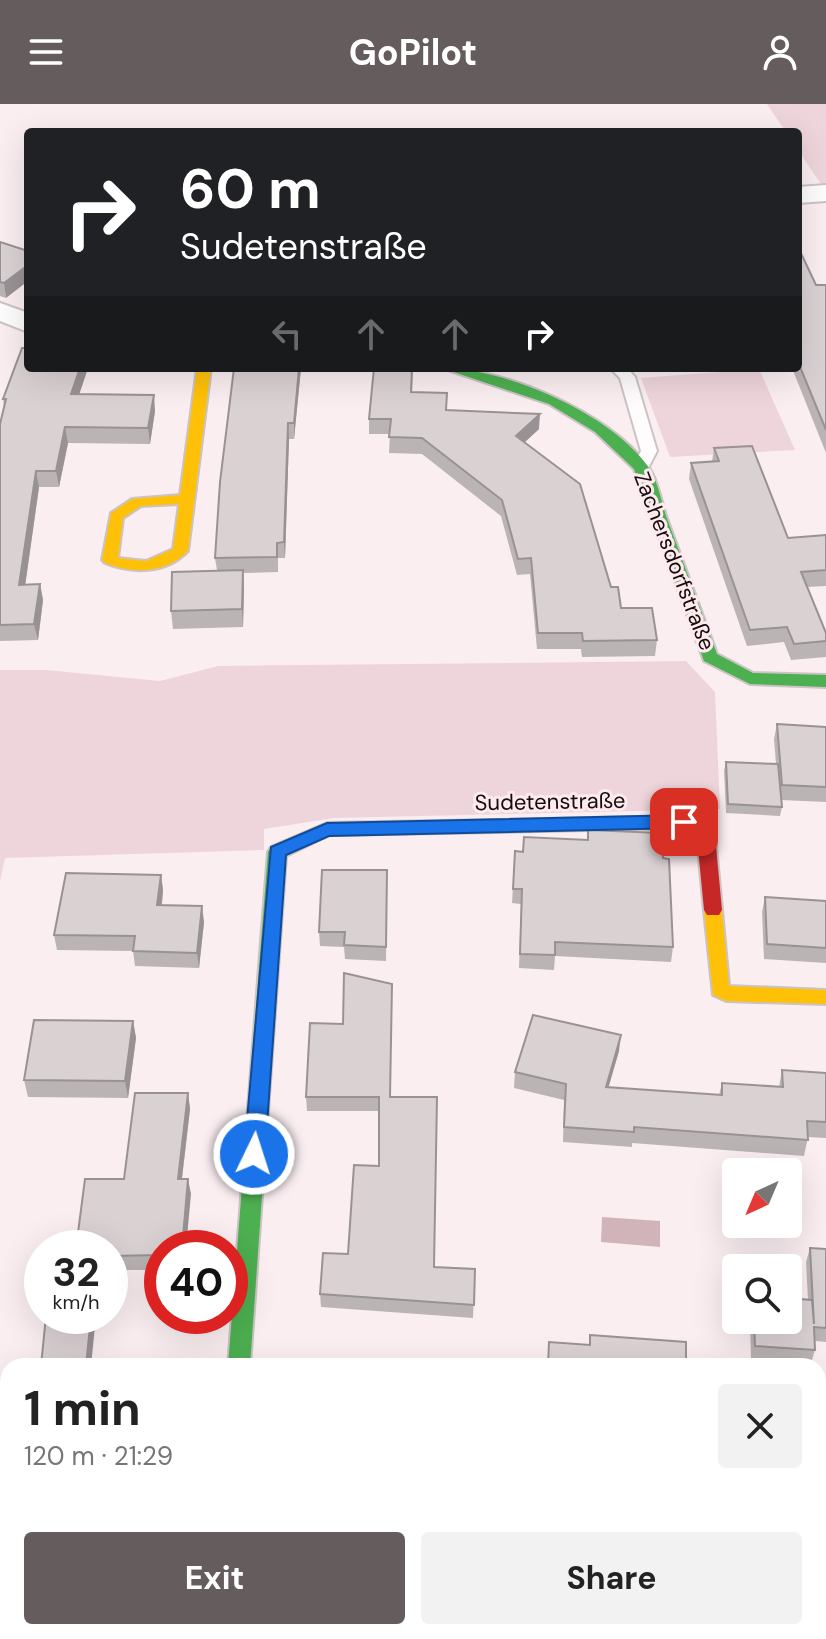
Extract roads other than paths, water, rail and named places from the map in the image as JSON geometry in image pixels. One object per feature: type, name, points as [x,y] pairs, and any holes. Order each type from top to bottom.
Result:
[{"type":"street","points":[[802,195],[826,193]]},
{"type":"street","points":[[0,311],[24,323]]},
{"type":"street","points":[[0,330],[24,326]]},
{"type":"street","points":[[184,499],[137,502],[116,516],[110,560],[123,567],[155,567],[180,551],[184,499],[203,372]]},
{"type":"street","name":"Zachersdorfstraße","points":[[484,372],[573,410],[611,436],[641,467],[710,657],[723,669],[757,680],[826,681]]},
{"type":"street","name":"Sudetenstraße","points":[[240,1358],[277,852],[327,829],[684,822],[706,835],[720,990],[726,994],[826,997]]},
{"type":"lane","points":[[622,372],[627,377],[649,451],[641,467]]}]
